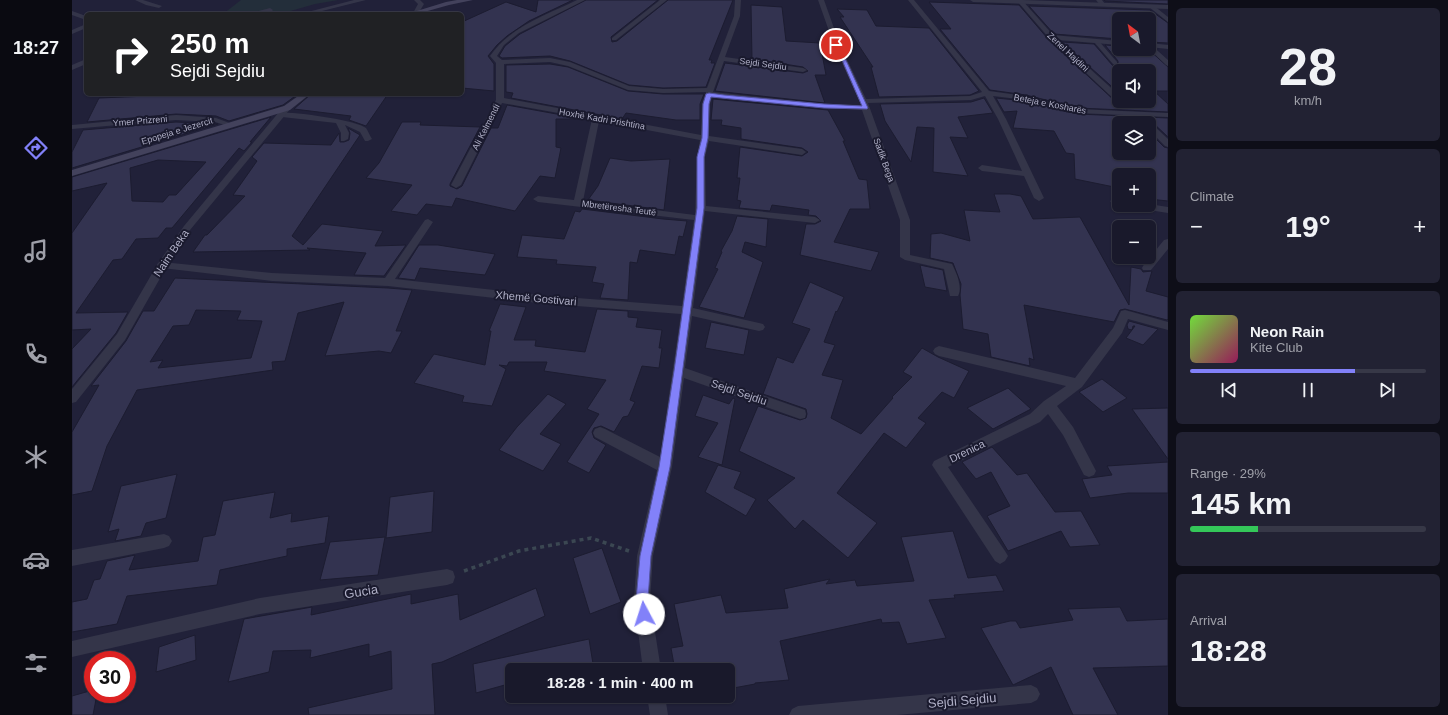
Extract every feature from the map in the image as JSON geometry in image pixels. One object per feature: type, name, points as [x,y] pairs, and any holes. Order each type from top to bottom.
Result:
[{"type":"main road","points":[[439,6],[446,0]]},
{"type":"main road","points":[[459,0],[475,0]]},
{"type":"main road","points":[[417,12],[470,0]]},
{"type":"main road","points":[[285,112],[304,96]]},
{"type":"main road","name":"Epopeja e Jezercit","points":[[72,173],[231,124],[285,112]]},
{"type":"street","points":[[138,0],[148,4],[160,6]]},
{"type":"street","points":[[311,12],[363,0]]},
{"type":"street","points":[[414,12],[421,4],[417,0]]},
{"type":"street","name":"Ali Kelmendi","points":[[456,185],[500,100],[500,62],[493,56],[502,44],[516,32],[582,0]]},
{"type":"street","points":[[614,39],[664,0]]},
{"type":"street","name":"Sejdi Sejdiu","points":[[651,663],[642,600],[645,556],[665,467],[685,310],[700,212],[701,157],[705,138],[706,104],[737,16],[738,0]]},
{"type":"street","name":"Sadik Bega","points":[[821,0],[836,45],[864,104],[905,220],[905,257],[948,266],[954,285],[954,293]]},
{"type":"street","points":[[911,0],[987,93],[1002,119],[1039,198]]},
{"type":"street","points":[[973,0],[1101,2],[1168,7]]},
{"type":"street","points":[[1142,0],[1168,20]]},
{"type":"street","name":"Zenel Hajdini","points":[[1020,1],[1051,37],[1112,93]]},
{"type":"street","points":[[260,12],[270,10]]},
{"type":"street","points":[[72,13],[84,17]]},
{"type":"street","points":[[72,32],[84,27]]},
{"type":"street","points":[[1051,37],[1112,42]]},
{"type":"street","points":[[1096,41],[1115,63]]},
{"type":"street","points":[[1156,46],[1168,47]]},
{"type":"street","points":[[1156,52],[1168,64]]},
{"type":"street","name":"Sejdi Sejdiu","points":[[722,59],[803,70]]},
{"type":"street","points":[[500,62],[550,60],[570,64],[628,88],[663,91],[709,92],[724,97],[816,105],[864,104]]},
{"type":"street","points":[[72,68],[84,62]]},
{"type":"street","name":"Beteja e Kosharës","points":[[864,104],[971,98],[987,93],[1026,98],[1078,111],[1137,115],[1168,115]]},
{"type":"street","name":"Hoxhë Kadri Prishtina","points":[[500,100],[705,138],[802,152]]},
{"type":"street","points":[[1130,108],[1137,115]]},
{"type":"street","points":[[285,112],[351,124],[363,130],[368,139]]},
{"type":"street","name":"Naim Beka","points":[[72,398],[121,338],[162,265],[187,228],[285,112]]},
{"type":"street","name":"Ymer Prizreni","points":[[72,127],[151,119],[192,117],[221,120],[231,124]]},
{"type":"street","name":"Mbretëresha Teutë","points":[[596,118],[578,203],[700,212]]},
{"type":"street","points":[[338,121],[346,133],[344,139]]},
{"type":"street","points":[[1156,133],[1168,144]]},
{"type":"street","points":[[982,168],[1028,174]]},
{"type":"street","points":[[538,199],[578,203]]},
{"type":"street","points":[[1156,208],[1168,210]]},
{"type":"street","points":[[700,212],[815,220]]},
{"type":"street","points":[[388,282],[428,222]]},
{"type":"street","points":[[1147,268],[1168,242]]},
{"type":"street","name":"Xhemë Gostivari","points":[[162,265],[272,277],[388,282],[538,299],[685,310]]},
{"type":"street","points":[[685,310],[760,327]]},
{"type":"street","name":"Drenica","points":[[1000,556],[939,465],[1035,418],[1049,405],[1078,384],[1118,330],[1125,314],[1168,326]]},
{"type":"street","points":[[939,351],[1078,384]]},
{"type":"street","name":"Sejdi Sejdiu","points":[[678,371],[800,414]]},
{"type":"street","points":[[1049,405],[1068,431],[1089,471]]},
{"type":"street","points":[[600,433],[665,467]]},
{"type":"street","points":[[72,558],[164,541]]},
{"type":"street","name":"Gucia","points":[[72,649],[260,606],[447,577]]},
{"type":"street","name":"Sejdi Sejdiu","points":[[798,715],[1031,694]]},
{"type":"street","points":[[657,703],[659,715]]},
{"type":"path","points":[[447,577],[519,551],[591,538],[645,556]]},
{"type":"shaded area","points":[[241,0],[338,0],[315,4],[287,12],[226,12]]},
{"type":"building","points":[[538,0],[573,0],[529,21],[497,45],[488,56],[494,64],[494,91],[464,88],[464,21],[506,2],[536,12]]},
{"type":"building","points":[[586,0],[658,0],[611,37],[612,42],[617,41],[668,0],[733,0],[709,60],[712,60],[711,63],[715,63],[706,87],[663,88],[629,85],[570,61],[550,56],[502,58],[499,56],[505,46],[520,34]]},
{"type":"building","points":[[1104,0],[1168,0],[1168,4],[1105,1]]},
{"type":"building","points":[[929,2],[1019,5],[1048,39],[1112,98],[1112,108],[1156,108],[1156,93],[1168,104],[1168,112],[1078,108],[1026,95],[990,90],[940,29],[951,29]]},
{"type":"building","points":[[751,5],[782,7],[786,41],[820,43],[826,75],[815,75],[825,103],[715,91],[725,63],[803,73],[808,71],[803,67],[752,59]]},
{"type":"building","points":[[1029,6],[1150,10],[1153,12],[1112,12],[1112,38],[1054,34]]},
{"type":"building","points":[[837,9],[867,10],[876,26],[929,28],[979,91],[970,95],[879,97],[871,67],[873,67],[840,17],[844,17]]},
{"type":"building","points":[[1156,14],[1168,23],[1168,43],[1156,42]]},
{"type":"building","points":[[1062,42],[1094,44],[1112,65],[1112,87]]},
{"type":"building","points":[[1105,45],[1112,46],[1112,54]]},
{"type":"building","points":[[1114,56],[1156,56],[1168,67],[1168,91],[1156,91],[1156,64],[1118,64],[1118,61]]},
{"type":"building","points":[[550,64],[568,67],[628,91],[663,94],[704,94],[700,104],[700,120],[676,120],[626,113],[622,119],[511,98],[513,93],[506,92],[506,65]]},
{"type":"building","points":[[149,96],[295,96],[283,105],[229,121],[216,116],[176,114],[87,122],[99,98]]},
{"type":"building","points":[[309,96],[387,96],[366,126],[349,120],[351,116],[294,109]]},
{"type":"building","points":[[984,98],[993,113],[958,117],[968,138],[950,137],[968,176],[933,172],[934,128],[917,127],[911,162],[885,121],[880,104],[971,102]]},
{"type":"building","points":[[996,98],[1026,101],[1078,114],[1123,116],[1112,116],[1112,160],[1156,160],[1156,139],[1164,147],[1168,148],[1168,201],[1156,200],[1156,168],[1112,168],[1112,187],[1075,179],[1074,154],[1066,153],[1054,131],[1013,128],[1017,111],[1004,112]]},
{"type":"building","points":[[713,99],[828,110],[845,141],[843,141],[859,179],[867,180],[870,209],[850,209],[834,242],[879,252],[871,271],[800,255],[806,224],[815,224],[821,221],[816,216],[808,215],[809,210],[772,205],[770,211],[739,208],[741,201],[737,200],[740,178],[737,178],[740,147],[802,156],[808,152],[802,148],[741,139],[741,128],[721,125],[722,120],[711,120]]},
{"type":"building","points":[[507,105],[584,119],[556,119],[556,147],[561,148],[555,178],[540,176],[515,211],[456,198],[452,207],[426,204],[417,215],[391,211],[412,185],[366,178],[379,163],[402,122],[421,122],[420,125],[480,127],[450,184],[450,186],[457,189],[462,186],[491,128],[498,128]]},
{"type":"building","points":[[271,117],[244,151],[239,148],[172,228],[166,228],[158,238],[136,239],[122,259],[113,260],[76,313],[128,312],[116,333],[72,387],[72,349],[91,329],[72,330],[72,233],[107,183],[72,191],[72,177]],"holes":[[[158,160],[206,162],[176,195],[169,195],[163,202],[132,201],[130,168]]]},
{"type":"building","points":[[1156,117],[1168,118],[1168,137],[1156,126]]},
{"type":"building","points":[[176,122],[218,124],[72,168],[72,152],[83,130]]},
{"type":"building","points":[[348,128],[360,135],[292,236],[303,245],[322,224],[383,231],[375,246],[406,245],[384,276],[354,275],[366,253],[307,248],[310,250],[193,252],[205,235],[207,235],[245,196],[233,195],[257,161],[252,157],[264,143],[331,145],[339,133],[340,142],[349,140],[350,133]]},
{"type":"building","points":[[610,158],[631,161],[670,159],[664,210],[588,200],[598,186]]},
{"type":"building","points":[[994,194],[1021,196],[1033,219],[1080,217],[1129,305],[1131,267],[1141,269],[1143,272],[1152,271],[1146,291],[1168,297],[1168,319],[1167,320],[1125,309],[1120,310],[1114,322],[1024,305],[1034,360],[1029,358],[1030,366],[991,357],[988,334],[963,329],[960,295],[961,284],[953,263],[930,258],[931,234],[941,233],[970,241],[964,210],[1000,212]]},
{"type":"building","points":[[582,209],[687,221],[683,237],[679,236],[675,255],[640,250],[637,263],[630,262],[628,300],[600,298],[604,284],[592,282],[596,267],[556,264],[557,260],[517,257],[522,235],[564,239],[575,211],[580,212]]},
{"type":"building","points":[[737,216],[768,219],[766,247],[745,242],[742,252],[763,262],[744,318],[699,307],[718,269],[715,268],[722,252],[721,251],[732,231]]},
{"type":"building","points":[[419,245],[438,245],[495,254],[485,275],[420,268],[415,280],[398,278]]},
{"type":"building","points":[[920,265],[943,270],[947,291],[925,287]]},
{"type":"building","points":[[175,278],[412,290],[396,331],[402,331],[391,353],[379,351],[325,356],[344,302],[298,313],[285,361],[272,362],[273,370],[137,390],[107,446],[92,491],[72,495],[72,432],[99,385],[91,386],[126,341],[143,311],[154,311]],"holes":[[[196,310],[241,311],[237,320],[262,321],[251,358],[158,368],[163,360],[150,362],[173,326],[189,325]]]},
{"type":"building","points":[[810,282],[844,297],[837,312],[836,311],[824,342],[835,345],[822,375],[843,380],[831,418],[861,434],[893,398],[892,397],[912,377],[903,372],[922,348],[969,371],[954,398],[942,392],[918,418],[926,423],[906,448],[884,433],[837,493],[877,523],[848,558],[803,520],[795,529],[767,500],[795,478],[739,451],[758,406],[800,420],[806,418],[806,409],[763,394],[777,357],[793,363],[810,329],[792,323]]},
{"type":"building","points":[[500,304],[526,307],[514,340],[536,340],[535,346],[585,352],[597,309],[628,311],[628,317],[638,318],[636,327],[662,330],[659,348],[662,348],[659,368],[642,366],[630,400],[635,402],[628,416],[623,417],[614,432],[601,426],[594,428],[592,432],[594,438],[606,445],[589,473],[567,462],[599,414],[587,409],[606,380],[544,371],[547,362],[509,362],[507,366],[499,365],[506,369],[492,406],[462,402],[464,396],[414,383],[434,354],[485,365],[491,331],[489,331]]},
{"type":"building","points":[[1129,321],[1158,329],[1143,345],[1126,338],[1132,330],[1128,329],[1127,325]]},
{"type":"building","points":[[711,322],[749,330],[744,355],[705,348]]},
{"type":"building","points":[[1102,379],[1127,398],[1103,412],[1079,392]]},
{"type":"building","points":[[1008,388],[1031,409],[993,429],[967,408]]},
{"type":"building","points":[[548,394],[566,404],[540,434],[561,444],[543,471],[499,450],[517,427]]},
{"type":"building","points":[[703,395],[729,404],[733,398],[735,399],[722,465],[698,457],[718,423],[695,416]]},
{"type":"building","points":[[1168,408],[1168,459],[1132,409]]},
{"type":"building","points":[[992,447],[1017,475],[1027,473],[1055,512],[1081,511],[1100,545],[1070,547],[1061,531],[1008,551],[987,516],[1010,506],[991,472],[976,479],[962,462]]},
{"type":"building","points":[[1168,462],[1168,493],[1128,493],[1090,498],[1082,479],[1112,475],[1107,466]]},
{"type":"building","points":[[718,465],[741,472],[734,488],[756,499],[746,516],[705,492]]},
{"type":"building","points":[[177,474],[166,518],[146,523],[141,536],[115,541],[119,529],[108,532],[121,486]]},
{"type":"building","points":[[434,491],[432,532],[386,538],[390,497]]},
{"type":"building","points":[[275,492],[270,518],[292,513],[291,522],[329,516],[325,543],[287,549],[287,556],[220,570],[217,585],[127,596],[117,624],[72,632],[72,602],[87,599],[94,580],[100,579],[107,561],[135,555],[129,570],[198,561],[203,537],[215,535],[223,501]]},
{"type":"building","points":[[953,531],[968,578],[996,575],[1004,591],[954,595],[955,598],[929,600],[946,638],[907,644],[899,622],[882,623],[881,619],[780,641],[789,680],[755,683],[735,688],[735,663],[674,663],[671,648],[683,646],[674,604],[721,595],[726,613],[788,608],[784,589],[830,579],[826,584],[855,580],[857,586],[914,581],[901,537]]},
{"type":"building","points":[[385,537],[378,575],[320,580],[330,542]]},
{"type":"building","points":[[602,548],[621,602],[590,614],[573,558]]},
{"type":"building","points":[[536,588],[545,616],[442,662],[432,664],[435,715],[309,715],[308,708],[392,689],[391,651],[369,657],[369,644],[310,658],[311,650],[273,651],[269,672],[228,682],[244,619],[312,607],[311,615],[411,594],[411,604],[458,594],[460,620]]},
{"type":"building","points":[[1120,607],[1127,621],[1168,619],[1168,666],[1093,668],[1118,715],[1073,715],[1051,667],[1013,685],[981,628],[1010,621],[1016,621],[1020,628],[1073,620],[1068,609]]},
{"type":"building","points":[[195,635],[196,660],[156,672],[159,647]]},
{"type":"building","points":[[589,639],[593,663],[505,663],[505,685],[476,693],[473,664]]},
{"type":"building","points":[[84,693],[84,703],[95,703],[93,715],[72,715],[72,696]]},
{"type":"route","points":[[644,614],[642,600],[645,556],[665,467],[685,310],[701,208],[701,157],[705,138],[706,104],[709,94],[724,97],[824,106],[865,108],[864,101],[836,45]]}]
